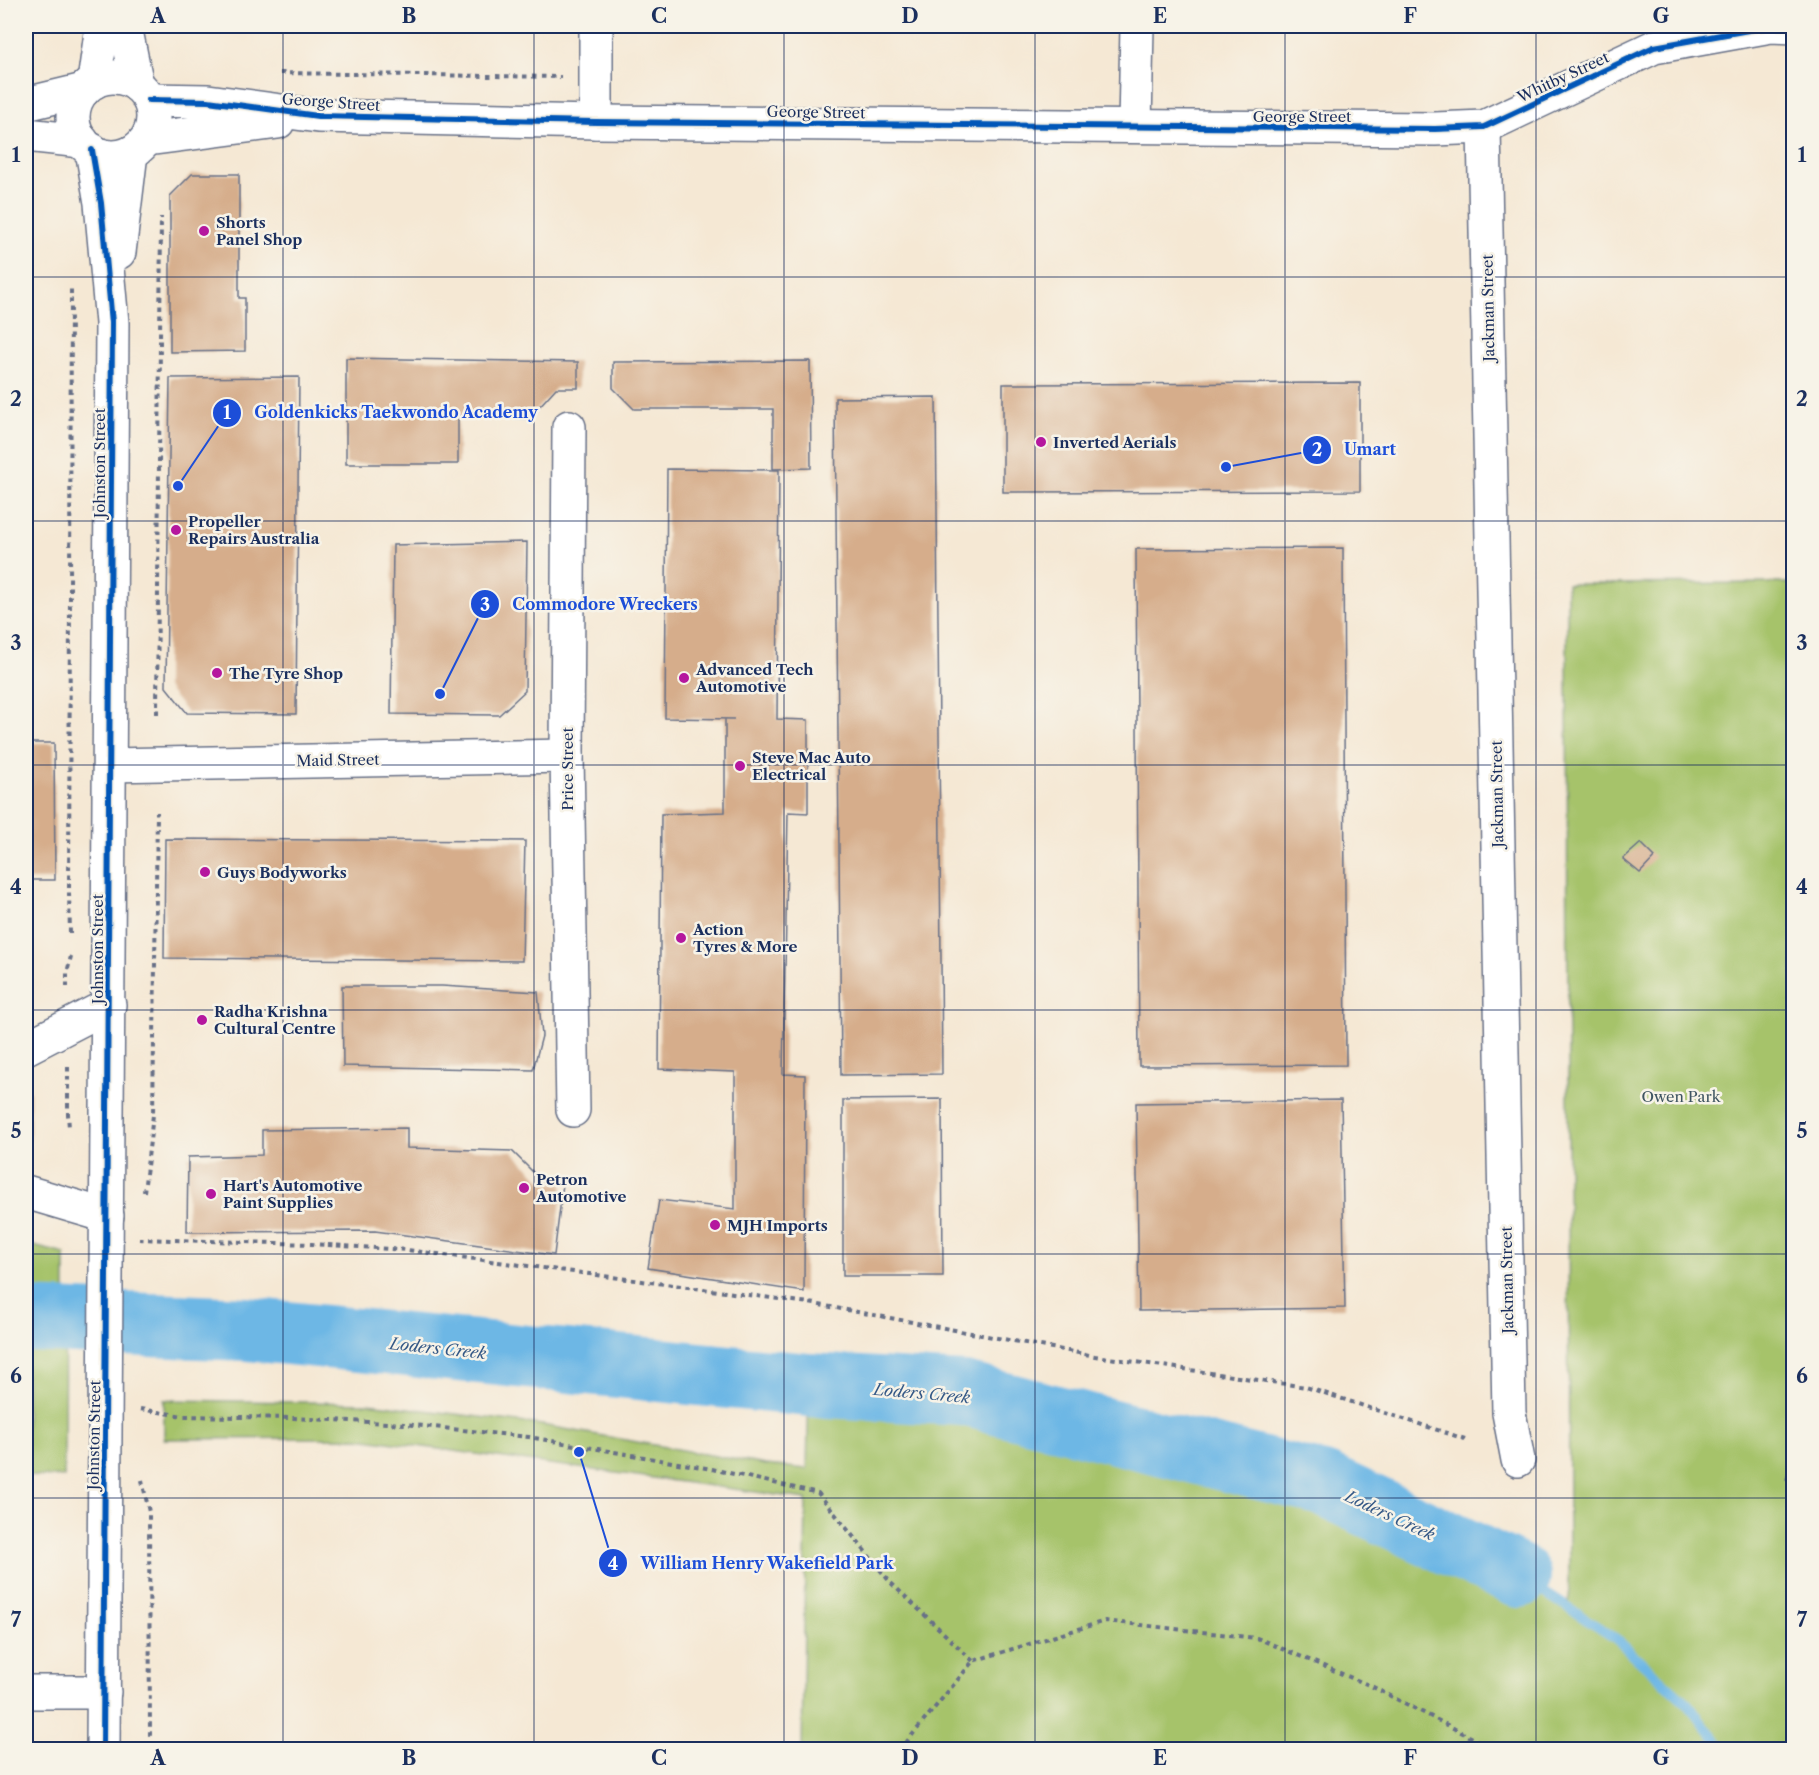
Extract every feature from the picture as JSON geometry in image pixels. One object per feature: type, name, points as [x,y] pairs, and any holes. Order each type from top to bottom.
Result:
[{"type":"street","points":[[87,146],[76,132],[74,110],[78,99],[89,86],[102,26]]},
{"type":"street","points":[[26,135],[87,146],[112,157],[139,146],[151,130],[153,110],[143,92],[125,26]]},
{"type":"street","points":[[596,26],[596,122]]},
{"type":"street","points":[[1135,126],[1137,26]]},
{"type":"street","name":"Whitby Street","points":[[1484,127],[1654,47],[1772,26],[1794,27]]},
{"type":"street","points":[[26,104],[89,86],[105,77],[116,76],[128,79],[143,92]]},
{"type":"street","name":"George Street","points":[[143,92],[318,116],[596,122],[1435,129],[1484,127]]},
{"type":"street","name":"George Street","points":[[139,146],[208,132],[318,116]]},
{"type":"street","name":"Jackman Street","points":[[1484,127],[1509,1413],[1518,1460]]},
{"type":"street","name":"Johnston Street","points":[[87,146],[102,213],[112,323],[106,1267],[121,1408],[104,1692],[103,1749]]},
{"type":"street","name":"Johnston Street","points":[[112,323],[139,146]]},
{"type":"street","name":"Price Street","points":[[569,427],[567,756],[573,1110]]},
{"type":"street","name":"Maid Street","points":[[110,765],[567,756]]},
{"type":"street","points":[[26,1048],[108,1005]]},
{"type":"street","points":[[26,1192],[107,1216]]},
{"type":"street","points":[[26,1692],[104,1692]]},
{"type":"path","points":[[279,73],[561,77],[562,66]]},
{"type":"path","points":[[157,714],[161,214]]},
{"type":"path","points":[[70,934],[71,281]]},
{"type":"path","points":[[143,1198],[153,1115],[158,812]]},
{"type":"path","points":[[70,1134],[67,973],[71,954]]},
{"type":"path","points":[[138,1239],[312,1244],[407,1250],[809,1303],[1095,1356],[1306,1388],[1465,1439]]},
{"type":"path","points":[[121,1408],[183,1416],[294,1418],[404,1424],[529,1437],[712,1469],[818,1493],[890,1582],[973,1661]]},
{"type":"path","points":[[140,1474],[149,1512],[150,1739]]},
{"type":"path","points":[[900,1749],[973,1661],[1105,1621],[1257,1638],[1371,1686],[1496,1749]]},
{"type":"green space","name":"Owen Park","points":[[1793,583],[1793,1749],[802,1749],[806,1499],[358,1438],[164,1439],[164,1400],[368,1403],[542,1425],[766,1465],[807,1469],[809,1385],[964,1394],[1323,1484],[1519,1576],[1569,1608],[1567,584]]},
{"type":"green space","points":[[26,1244],[65,1254],[64,1477],[26,1476]]},
{"type":"building","points":[[192,174],[239,174],[239,298],[245,298],[245,351],[170,352],[170,196]]},
{"type":"building","points":[[346,358],[578,362],[578,388],[556,388],[528,419],[458,416],[458,464],[346,464]]},
{"type":"building","points":[[810,361],[811,468],[773,469],[773,409],[634,409],[613,388],[613,362]]},
{"type":"building","points":[[299,377],[296,714],[187,713],[166,687],[170,378]]},
{"type":"building","points":[[1360,383],[1360,491],[1003,492],[1003,384]]},
{"type":"building","points":[[936,397],[942,1074],[841,1075],[835,398]]},
{"type":"building","points":[[667,469],[779,470],[777,719],[808,720],[808,813],[788,812],[783,1074],[805,1075],[804,1292],[648,1268],[659,1200],[735,1209],[735,1072],[659,1069],[661,814],[725,812],[725,719],[734,719],[665,718]]},
{"type":"building","points":[[527,542],[525,691],[499,715],[391,714],[393,545]]},
{"type":"building","points":[[1343,548],[1346,1065],[1139,1066],[1136,549]]},
{"type":"building","points":[[26,743],[54,743],[55,880],[26,880]]},
{"type":"building","points":[[165,839],[525,841],[522,961],[164,958]]},
{"type":"building","points":[[1641,843],[1655,857],[1640,873],[1623,859]]},
{"type":"building","points":[[342,986],[442,986],[538,992],[542,1036],[533,1070],[343,1066]]},
{"type":"building","points":[[26,1091],[30,1091],[30,1141],[26,1141]]},
{"type":"building","points":[[942,1099],[943,1276],[843,1276],[843,1100]]},
{"type":"building","points":[[1341,1100],[1345,1308],[1139,1311],[1136,1103]]},
{"type":"building","points":[[407,1128],[407,1148],[512,1151],[543,1182],[563,1184],[554,1255],[375,1231],[187,1232],[188,1157],[262,1155],[262,1130]]},
{"type":"building","points":[[1794,1456],[1794,1481],[1786,1479]]},
{"type":"waterway","name":"Loders Creek","points":[[26,1320],[247,1329],[809,1385],[964,1394],[1323,1484],[1519,1576]]},
{"type":"waterway","name":"Loders Creek","points":[[1519,1576],[1615,1638],[1688,1704],[1724,1750]]},
{"type":"cycle path","points":[[149,100],[208,101],[318,116],[596,122],[1435,129],[1484,127],[1654,47],[1771,26],[1794,27]]},
{"type":"cycle path","points":[[92,150],[101,203],[112,323],[103,1750]]},
{"type":"place","name":"Shorts Panel Shop","points":[[204,231]]},
{"type":"place","name":"Inverted Aerials","points":[[1041,442]]},
{"type":"place","name":"Umart","points":[[1226,467]]},
{"type":"place","name":"Goldenkicks Taekwondo Academy","points":[[178,486]]},
{"type":"place","name":"Propeller Repairs Australia","points":[[176,530]]},
{"type":"place","name":"The Tyre Shop","points":[[217,673]]},
{"type":"place","name":"Advanced Tech Automotive","points":[[684,678]]},
{"type":"place","name":"Commodore Wreckers","points":[[440,694]]},
{"type":"place","name":"Steve Mac Auto Electrical","points":[[740,766]]},
{"type":"place","name":"Guys Bodyworks","points":[[205,872]]},
{"type":"place","name":"Action Tyres & More","points":[[681,938]]},
{"type":"place","name":"Radha Krishna Cultural Centre","points":[[202,1020]]},
{"type":"place","name":"Petron Automotive","points":[[524,1188]]},
{"type":"place","name":"Hart's Automotive Paint Supplies","points":[[211,1194]]},
{"type":"place","name":"MJH Imports","points":[[715,1225]]},
{"type":"place","name":"William Henry Wakefield Park","points":[[579,1452]]}]
